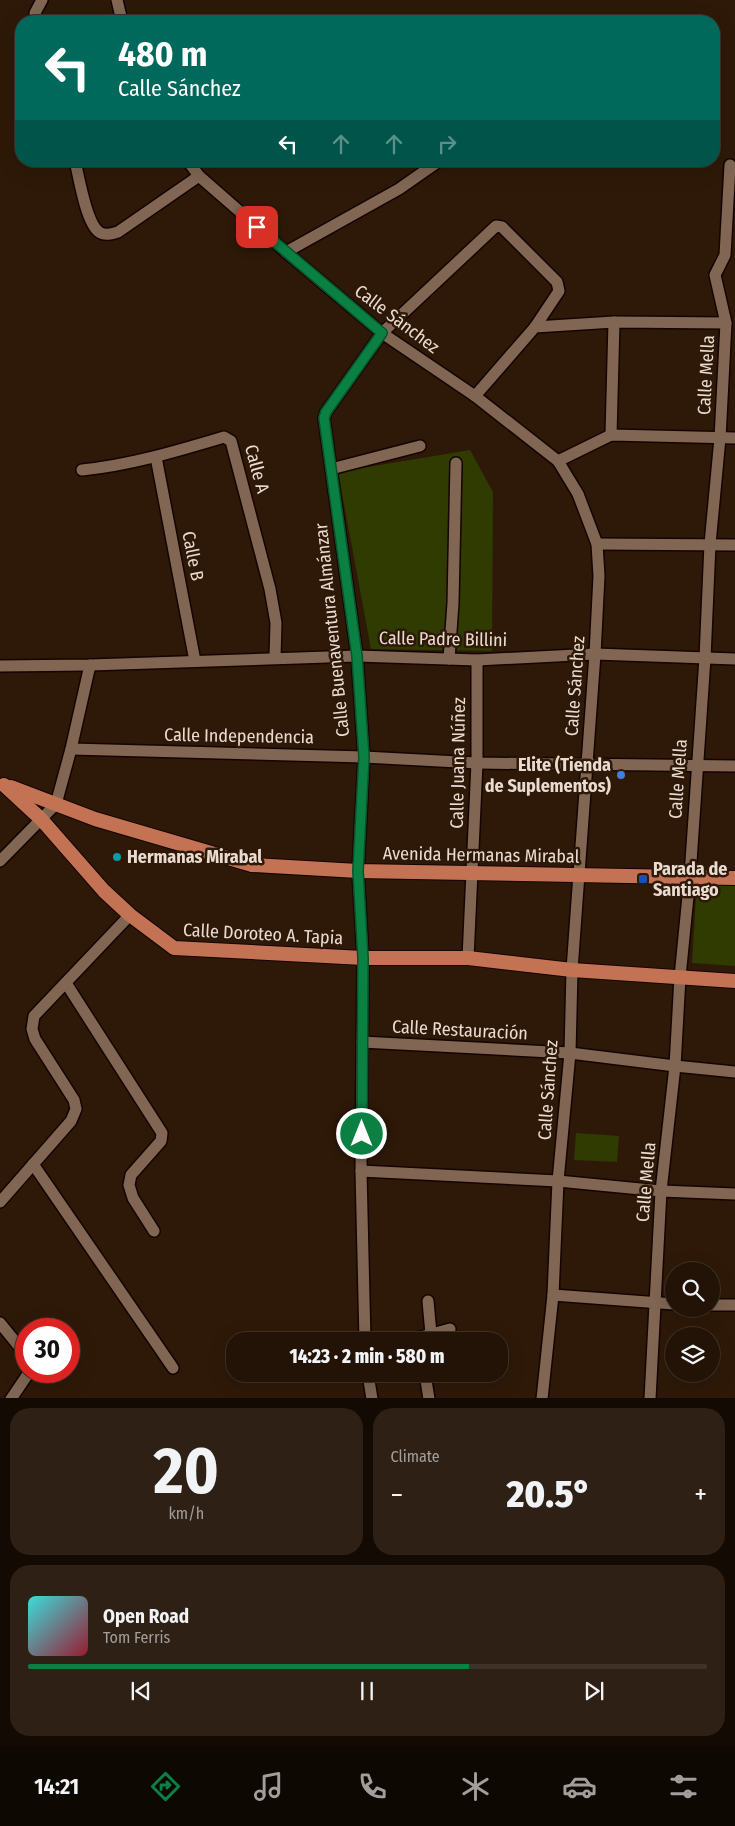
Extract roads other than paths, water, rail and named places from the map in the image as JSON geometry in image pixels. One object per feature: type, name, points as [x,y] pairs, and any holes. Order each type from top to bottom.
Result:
[{"type":"main road","name":"Avenida Hermanas Mirabal","points":[[2,784],[95,819],[252,865],[358,871],[735,878]]},
{"type":"main road","name":"Calle Doroteo A. Tapia","points":[[2,784],[41,819],[104,891],[130,915],[174,948],[363,958],[468,958],[572,970],[735,980]]},
{"type":"street","points":[[36,15],[42,0]]},
{"type":"street","points":[[117,0],[121,15]]},
{"type":"street","name":"Calle Mella","points":[[650,1398],[661,1191],[675,1066],[680,977],[690,876],[696,765],[705,658],[710,544],[720,438],[726,323],[715,275],[725,255],[730,165]]},
{"type":"street","points":[[76,167],[90,221],[99,232],[109,235],[118,232],[199,176]]},
{"type":"street","name":"Calle Sánchez","points":[[192,167],[199,176],[382,333],[475,396],[558,461],[578,494],[597,544],[599,576],[595,654],[572,970],[570,1053],[558,1181],[553,1296],[542,1398]]},
{"type":"street","points":[[286,252],[399,189],[430,167]]},
{"type":"street","name":"Calle Buenaventura Almánzar","points":[[365,1332],[361,1171],[363,958],[358,871],[364,757],[357,656],[324,424],[326,412],[382,333],[496,226],[502,226],[557,282],[560,288],[535,327]]},
{"type":"street","points":[[475,396],[535,327],[614,322],[726,323]]},
{"type":"street","points":[[611,435],[614,322]]},
{"type":"street","points":[[558,461],[611,435],[735,438]]},
{"type":"street","name":"Calle A","points":[[82,470],[110,467],[156,457],[224,438],[231,441],[270,589],[276,623],[275,658]]},
{"type":"street","points":[[331,469],[420,446]]},
{"type":"street","name":"Calle B","points":[[156,457],[195,661]]},
{"type":"street","points":[[449,659],[453,603],[456,463]]},
{"type":"street","points":[[597,544],[735,545]]},
{"type":"street","name":"Calle Padre Billini","points":[[0,666],[90,665],[357,656],[477,660],[595,654],[735,659]]},
{"type":"street","name":"Calle Juana Núñez","points":[[468,958],[477,763],[477,660]]},
{"type":"street","points":[[0,861],[56,804],[71,749],[90,665]]},
{"type":"street","name":"Calle Independencia","points":[[71,749],[364,757],[477,763],[735,766]]},
{"type":"street","points":[[0,1202],[71,1121],[76,1110],[74,1100],[35,1039],[32,1028],[34,1016],[130,915]]},
{"type":"street","points":[[66,983],[162,1132],[161,1142],[132,1176],[129,1185],[133,1198],[154,1230]]},
{"type":"street","name":"Calle Restauración","points":[[362,1042],[570,1053],[735,1072]]},
{"type":"street","points":[[33,1164],[172,1368]]},
{"type":"street","points":[[361,1171],[558,1181],[661,1191],[735,1194]]},
{"type":"street","points":[[553,1296],[665,1304]]},
{"type":"street","points":[[425,1332],[428,1301]]},
{"type":"street","points":[[720,1305],[735,1306]]},
{"type":"street","points":[[0,1323],[15,1341]]},
{"type":"street","points":[[440,1332],[450,1328]]},
{"type":"street","points":[[369,1382],[372,1398]]},
{"type":"street","points":[[426,1382],[429,1398]]},
{"type":"street","points":[[11,1398],[22,1383]]},
{"type":"place","name":"Elite (Tienda de Suplementos)","points":[[621,775]]},
{"type":"place","name":"Hermanas Mirabal","points":[[117,857]]},
{"type":"place","name":"Parada de Santiago","points":[[643,879]]}]
